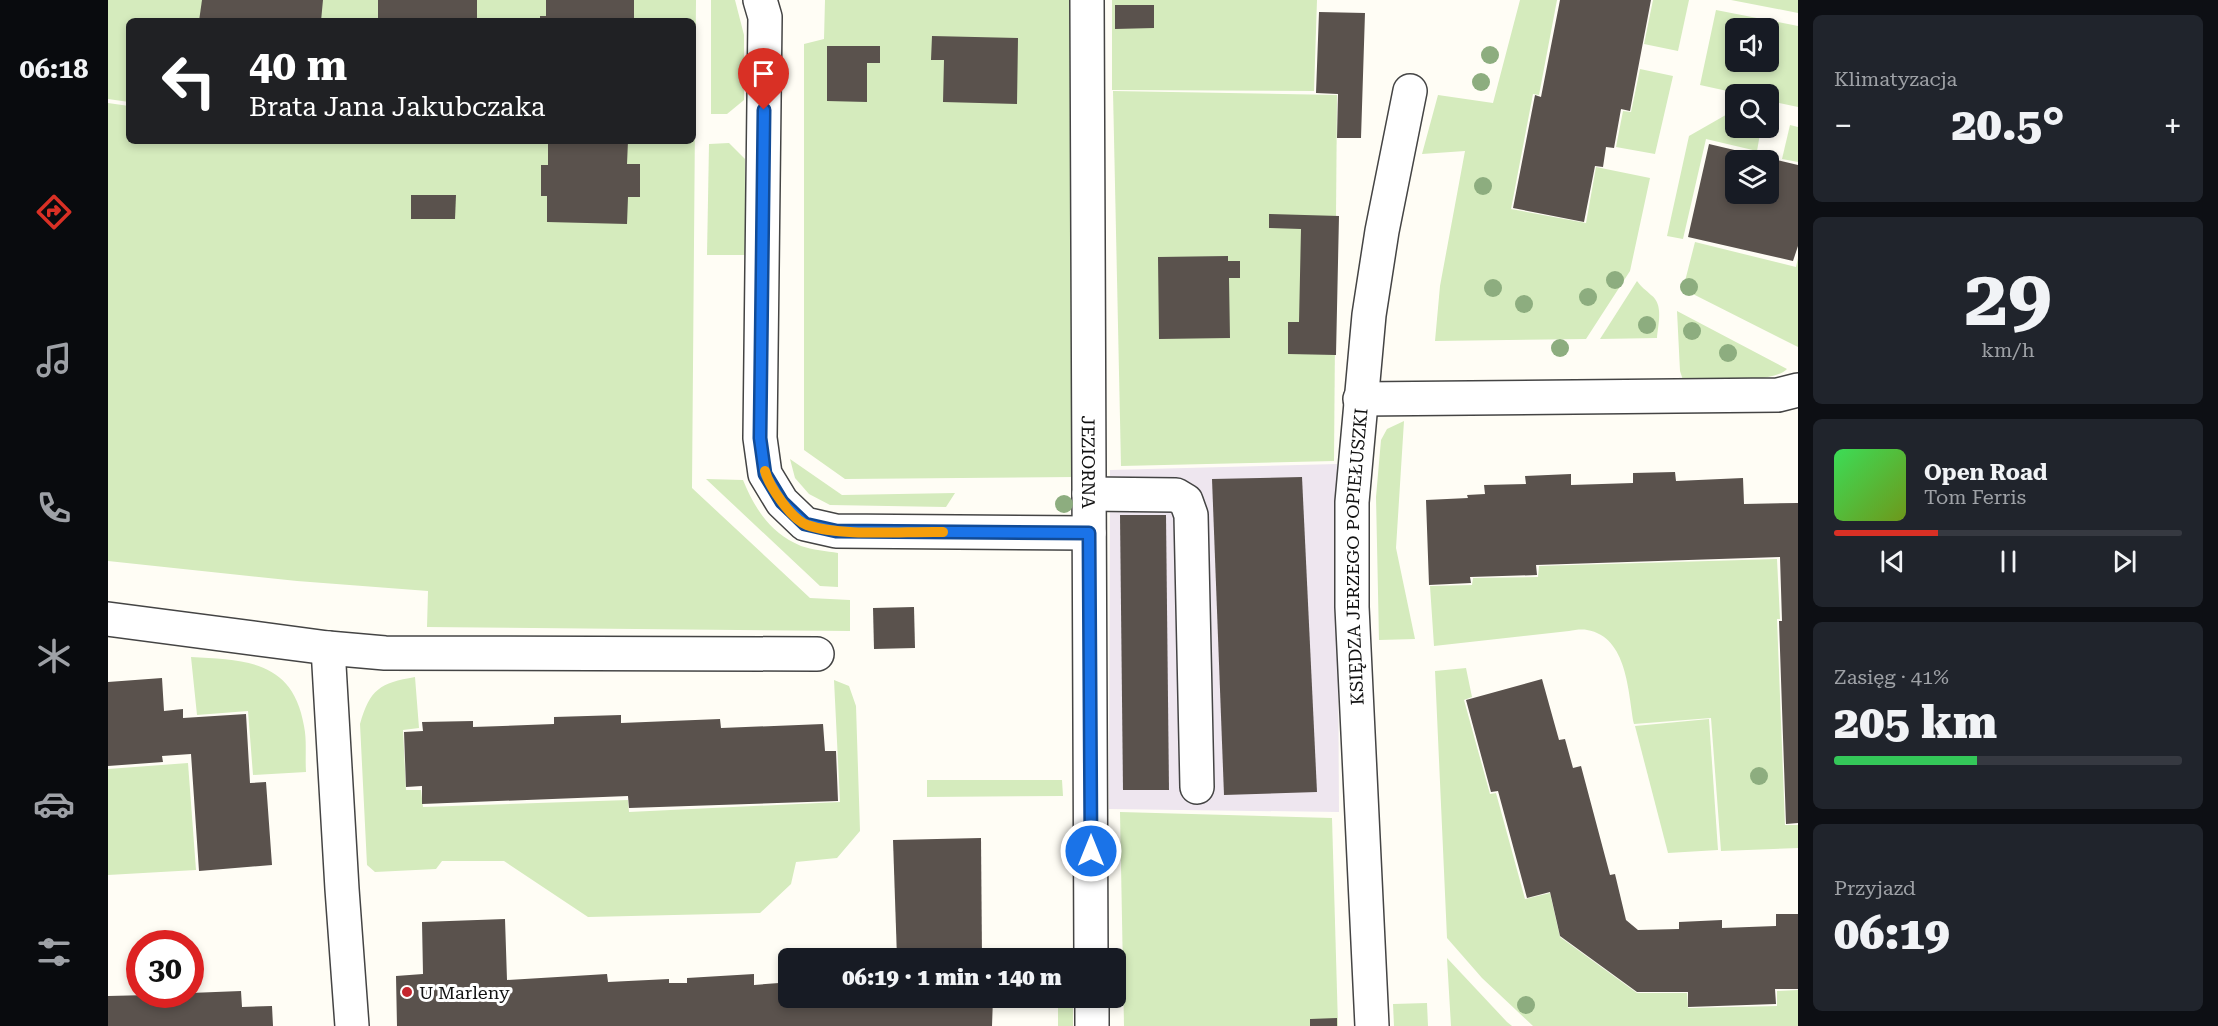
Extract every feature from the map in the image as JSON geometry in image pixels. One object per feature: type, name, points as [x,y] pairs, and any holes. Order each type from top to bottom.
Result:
[{"type":"street","points":[[760,0],[765,17],[760,438],[765,474],[782,502],[805,524],[836,531],[1089,533]]},
{"type":"street","name":"JEZIORNA","points":[[1087,0],[1091,948]]},
{"type":"street","name":"KSIĘDZA JERZEGO POPIEŁUSZKI","points":[[1372,1026],[1352,607],[1352,502],[1360,399],[1372,294],[1410,91]]},
{"type":"street","points":[[1360,399],[1778,395],[1798,390]]},
{"type":"street","points":[[1089,494],[1176,495],[1185,501],[1191,515],[1197,788]]},
{"type":"street","points":[[108,619],[328,648],[385,653],[817,654]]},
{"type":"street","points":[[328,648],[352,1026]]},
{"type":"street","points":[[1092,1008],[1092,1026]]},
{"type":"shaded area","points":[[1337,464],[1339,812],[1109,809],[1110,470]]},
{"type":"green space","points":[[108,0],[696,0],[696,18],[126,18],[126,102],[108,99]]},
{"type":"green space","points":[[711,0],[735,0],[744,35],[744,100],[727,114],[711,114]]},
{"type":"green space","points":[[825,0],[1075,0],[1074,477],[845,479],[804,450],[804,44],[824,39]]},
{"type":"green space","points":[[1112,0],[1317,0],[1314,91],[1112,90]]},
{"type":"green space","points":[[1520,0],[1557,0],[1539,95],[1533,94],[1511,209],[1586,223],[1596,167],[1650,178],[1630,271],[1586,339],[1435,341],[1440,286],[1465,151],[1422,154],[1438,95],[1493,103]]},
{"type":"green space","points":[[1653,0],[1689,0],[1678,51],[1644,44]]},
{"type":"green space","points":[[1731,0],[1798,0],[1798,13]]},
{"type":"green space","points":[[1716,10],[1757,18],[1725,18],[1725,72],[1779,72],[1779,22],[1798,26],[1798,107],[1779,103],[1779,84],[1725,84],[1725,90],[1700,85]]},
{"type":"green space","points":[[1640,69],[1673,76],[1655,154],[1616,147],[1623,111],[1631,112]]},
{"type":"green space","points":[[1113,91],[1337,95],[1334,461],[1121,466]]},
{"type":"green space","points":[[108,103],[126,106],[126,144],[695,144],[692,488],[810,598],[850,600],[850,631],[427,627],[428,591],[297,581],[108,561]]},
{"type":"green space","points":[[1725,115],[1725,138],[1759,138],[1757,150],[1706,139],[1683,239],[1667,236],[1689,136]]},
{"type":"green space","points":[[1790,125],[1798,127],[1798,162],[1782,159]]},
{"type":"green space","points":[[729,143],[745,159],[745,255],[707,255],[709,144]]},
{"type":"green space","points":[[1695,242],[1796,267],[1798,258],[1798,347],[1683,289]]},
{"type":"green space","points":[[1637,281],[1658,304],[1657,338],[1600,339]]},
{"type":"green space","points":[[1677,311],[1787,369],[1779,374],[1754,379],[1683,380],[1680,371]]},
{"type":"green space","points":[[1404,421],[1396,548],[1415,639],[1379,640],[1376,497],[1381,440],[1387,429]]},
{"type":"green space","points":[[790,459],[842,495],[955,493],[946,507],[830,505],[809,494],[795,478]]},
{"type":"green space","points":[[706,479],[743,480],[758,510],[772,527],[790,541],[801,546],[838,553],[838,587],[820,586]]},
{"type":"green space","points":[[1777,559],[1780,619],[1777,619],[1785,825],[1798,825],[1798,848],[1721,851],[1711,718],[1634,724],[1624,668],[1611,643],[1601,635],[1587,630],[1578,630],[1434,646],[1430,586],[1472,585],[1473,578],[1538,577],[1539,566]]},
{"type":"green space","points":[[191,657],[248,663],[278,676],[289,688],[298,704],[305,731],[306,772],[253,775],[248,711],[197,715]]},
{"type":"green space","points":[[1466,668],[1472,697],[1464,700],[1490,794],[1496,793],[1525,899],[1550,893],[1560,937],[1637,993],[1687,993],[1688,1008],[1777,1006],[1777,991],[1798,990],[1798,1026],[1533,1026],[1482,978],[1447,938],[1435,671]]},
{"type":"green space","points":[[415,677],[419,728],[403,730],[406,790],[421,790],[423,807],[628,800],[629,812],[840,802],[834,680],[849,686],[856,706],[860,831],[837,858],[796,862],[791,884],[760,913],[588,917],[504,861],[442,861],[436,869],[375,872],[367,865],[360,724],[368,703],[378,690],[393,682]]},
{"type":"green space","points":[[1709,719],[1718,850],[1668,853],[1635,726]]},
{"type":"green space","points":[[188,763],[196,870],[108,875],[108,769]]},
{"type":"green space","points":[[927,780],[1062,780],[1063,796],[927,797]]},
{"type":"green space","points":[[1120,812],[1332,818],[1338,1026],[1124,1026],[1126,948],[1123,948]]},
{"type":"green space","points":[[1447,958],[1507,1022],[1512,1026],[1451,1026]]},
{"type":"green space","points":[[1427,1003],[1428,1026],[1394,1026],[1393,1004]]},
{"type":"green space","points":[[1058,1008],[1073,1008],[1073,1026],[1058,1026]]},
{"type":"building","points":[[202,0],[323,0],[321,18],[199,18]]},
{"type":"building","points":[[378,0],[477,0],[477,18],[378,18]]},
{"type":"building","points":[[546,0],[634,0],[634,18],[540,18],[540,16],[546,16]]},
{"type":"building","points":[[1560,0],[1651,0],[1630,111],[1621,109],[1614,148],[1606,147],[1603,167],[1595,166],[1584,222],[1513,208],[1535,95],[1541,97]]},
{"type":"building","points":[[1115,5],[1154,5],[1154,28],[1115,29]]},
{"type":"building","points":[[1319,12],[1365,13],[1361,138],[1337,138],[1338,94],[1316,93]]},
{"type":"building","points":[[932,36],[1018,38],[1017,104],[943,102],[944,60],[931,60]]},
{"type":"building","points":[[827,46],[880,46],[880,63],[867,63],[867,102],[827,101]]},
{"type":"building","points":[[548,144],[628,144],[627,164],[640,164],[640,197],[628,197],[627,224],[547,222],[547,196],[541,196],[541,165],[548,165]]},
{"type":"building","points":[[1709,144],[1734,150],[1725,150],[1725,204],[1779,204],[1779,161],[1798,165],[1798,246],[1793,261],[1688,237]]},
{"type":"building","points":[[411,195],[456,195],[455,219],[411,219]]},
{"type":"building","points":[[1269,214],[1339,216],[1336,355],[1288,354],[1288,322],[1299,322],[1301,229],[1269,228]]},
{"type":"building","points":[[1228,256],[1228,261],[1240,261],[1240,278],[1229,278],[1230,338],[1159,339],[1158,257]]},
{"type":"building","points":[[1675,472],[1676,481],[1743,478],[1744,504],[1798,503],[1798,823],[1786,824],[1779,621],[1782,621],[1780,557],[1536,565],[1537,575],[1470,577],[1471,583],[1429,585],[1426,500],[1468,498],[1467,495],[1485,494],[1484,485],[1526,484],[1525,476],[1571,474],[1571,485],[1633,483],[1633,473]]},
{"type":"building","points":[[1302,477],[1317,792],[1224,795],[1212,479]]},
{"type":"building","points":[[1120,515],[1166,515],[1169,790],[1123,790]]},
{"type":"building","points":[[914,607],[915,648],[874,649],[873,608]]},
{"type":"building","points":[[162,678],[164,711],[183,709],[183,718],[246,714],[250,783],[266,782],[272,865],[199,871],[191,754],[162,756],[163,762],[108,766],[108,682]]},
{"type":"building","points":[[1542,679],[1559,740],[1565,739],[1573,768],[1581,766],[1610,875],[1615,874],[1626,920],[1638,930],[1679,929],[1679,922],[1722,920],[1722,928],[1776,926],[1776,914],[1798,914],[1798,989],[1775,989],[1776,1004],[1688,1007],[1688,992],[1637,992],[1560,936],[1550,892],[1527,898],[1498,791],[1491,792],[1466,700]]},
{"type":"building","points":[[621,715],[621,723],[720,719],[721,728],[823,724],[825,751],[836,751],[838,801],[629,808],[628,796],[422,804],[422,786],[406,787],[404,732],[423,731],[422,722],[473,721],[473,727],[554,724],[554,717]]},
{"type":"building","points":[[981,838],[982,948],[897,948],[893,840]]},
{"type":"building","points":[[505,919],[507,980],[607,974],[608,982],[669,979],[669,983],[687,983],[687,978],[754,974],[754,985],[778,983],[778,1008],[993,1008],[992,1026],[397,1026],[396,976],[423,974],[422,922]]},
{"type":"building","points":[[241,991],[242,1007],[272,1006],[273,1026],[108,1026],[108,996],[126,996],[126,1008],[204,1008],[204,992]]},
{"type":"building","points":[[1337,1018],[1337,1026],[1310,1026],[1310,1019]]},
{"type":"slow traffic","points":[[765,471],[782,502],[805,524],[836,531],[943,532]]},
{"type":"place","name":"U Marleny","points":[[407,992]]},
{"type":"route","points":[[764,110],[760,438],[765,474],[782,502],[805,524],[836,531],[1089,533],[1091,851]]}]
